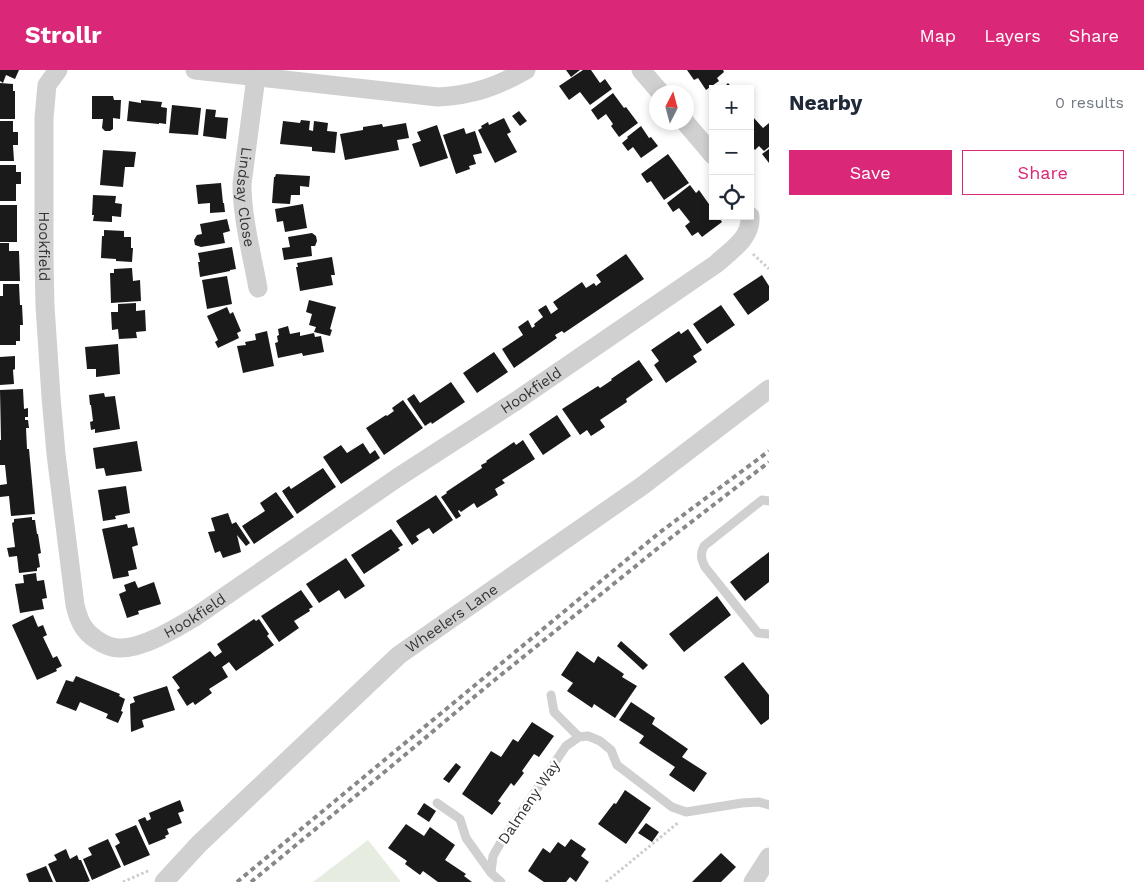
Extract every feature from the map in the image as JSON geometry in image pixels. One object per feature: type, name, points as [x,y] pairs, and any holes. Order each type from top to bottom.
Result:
[{"type":"street","name":"Hookfield","points":[[58,70],[47,85],[44,118],[45,306],[50,388],[78,619],[88,634],[103,644],[118,648],[134,647],[195,618],[397,478],[516,401],[716,264],[740,243],[746,233],[750,220]]},
{"type":"street","points":[[195,70],[438,97],[460,96],[481,91],[506,81],[526,70]]},
{"type":"street","points":[[641,70],[654,85]]},
{"type":"street","name":"Lindsay Close","points":[[256,77],[242,184],[243,204],[258,288]]},
{"type":"street","points":[[693,130],[709,150]]},
{"type":"street","name":"Wheelers Lane","points":[[164,881],[199,844],[399,655],[642,486],[769,389]]},
{"type":"street","points":[[753,882],[769,857]]},
{"type":"lane","points":[[769,501],[762,500],[704,546],[701,552],[701,560],[758,633],[769,634]]},
{"type":"lane","points":[[551,696],[554,712],[578,737],[588,736],[600,741],[612,750],[617,765],[672,807],[686,812],[742,803],[759,802],[769,805]]},
{"type":"lane","name":"Dalmeny Way","points":[[491,873],[493,856],[501,842],[566,746],[578,737]]},
{"type":"lane","points":[[437,803],[460,819],[466,838],[491,873],[501,882]]},
{"type":"path","points":[[740,243],[769,269]]},
{"type":"path","points":[[606,882],[680,822],[686,812]]},
{"type":"path","points":[[123,882],[153,869],[164,881]]},
{"type":"shaded area","points":[[368,840],[401,882],[313,882]]},
{"type":"building","points":[[0,70],[19,70],[15,79],[6,75],[3,83],[0,81]]},
{"type":"building","points":[[566,70],[580,70],[571,77]]},
{"type":"building","points":[[583,70],[591,70],[600,83],[605,79],[612,89],[590,105],[580,92],[569,100],[559,86]]},
{"type":"building","points":[[687,70],[723,70],[724,72],[717,78],[719,81],[713,85],[709,85],[709,88],[706,90],[698,78],[694,80]]},
{"type":"building","points":[[0,83],[13,84],[13,91],[15,91],[15,119],[0,119]]},
{"type":"building","points":[[613,93],[638,123],[619,137],[611,126],[613,124],[606,114],[598,120],[591,110]]},
{"type":"building","points":[[92,96],[113,96],[114,100],[121,100],[120,119],[113,118],[113,129],[110,131],[105,131],[102,128],[103,119],[92,119]]},
{"type":"building","points":[[141,100],[162,102],[161,107],[167,108],[166,124],[127,121],[129,101],[141,103]]},
{"type":"building","points":[[172,105],[201,108],[198,135],[169,133]]},
{"type":"building","points":[[206,109],[216,110],[215,117],[228,118],[226,139],[203,136]]},
{"type":"building","points":[[519,111],[527,121],[520,126],[512,116]]},
{"type":"building","points":[[504,118],[511,132],[507,134],[517,152],[495,163],[478,130],[488,122],[489,125]]},
{"type":"building","points":[[754,118],[763,128],[769,123],[769,147],[764,151],[759,146],[755,150]]},
{"type":"building","points":[[301,120],[310,121],[309,130],[313,131],[314,121],[328,123],[327,131],[337,132],[335,153],[312,151],[312,147],[280,144],[283,121],[300,123]]},
{"type":"building","points":[[0,121],[13,121],[13,132],[18,132],[18,145],[13,145],[14,161],[0,161]]},
{"type":"building","points":[[406,123],[409,138],[397,140],[399,150],[345,160],[340,134],[363,130],[363,127],[382,124],[383,127]]},
{"type":"building","points":[[437,125],[448,158],[420,167],[412,144],[421,141],[417,132]]},
{"type":"building","points":[[641,126],[649,138],[651,137],[658,146],[641,158],[633,147],[628,151],[622,143]]},
{"type":"building","points":[[464,128],[466,134],[475,131],[482,153],[473,155],[476,164],[469,166],[470,169],[456,174],[443,135]]},
{"type":"building","points":[[769,149],[769,163],[762,154]]},
{"type":"building","points":[[103,150],[136,152],[134,167],[125,167],[123,187],[100,185]]},
{"type":"building","points":[[668,154],[689,183],[664,200],[651,181],[647,183],[641,174]]},
{"type":"building","points":[[0,165],[16,165],[16,172],[21,172],[21,184],[16,184],[16,201],[0,201]]},
{"type":"building","points":[[276,174],[310,176],[309,187],[300,186],[300,195],[291,195],[290,204],[272,203],[274,177]]},
{"type":"building","points":[[221,183],[225,212],[210,213],[210,203],[198,204],[196,185]]},
{"type":"building","points":[[690,185],[696,193],[699,190],[709,204],[709,220],[721,220],[722,222],[702,237],[698,232],[692,236],[685,226],[690,222],[679,208],[673,212],[667,203]]},
{"type":"building","points":[[93,195],[116,196],[115,203],[122,204],[121,217],[112,216],[112,222],[93,221]]},
{"type":"building","points":[[303,204],[307,228],[285,232],[283,221],[277,222],[275,209]]},
{"type":"building","points":[[0,205],[17,205],[17,242],[0,242]]},
{"type":"building","points":[[227,219],[230,231],[223,233],[225,243],[201,247],[195,245],[194,240],[197,235],[202,234],[200,224]]},
{"type":"building","points":[[104,230],[124,231],[124,237],[131,237],[131,248],[133,248],[132,262],[101,258]]},
{"type":"building","points":[[312,233],[316,236],[317,241],[315,246],[311,246],[312,256],[284,260],[282,248],[290,247],[288,237]]},
{"type":"building","points":[[0,243],[9,243],[9,251],[19,251],[20,281],[0,281]]},
{"type":"building","points":[[232,247],[236,269],[200,277],[198,253]]},
{"type":"building","points":[[626,254],[644,279],[564,333],[562,331],[555,335],[557,338],[514,368],[502,349],[523,335],[518,327],[528,320],[532,328],[535,326],[534,324],[543,317],[538,310],[546,305],[551,314],[558,309],[553,302],[582,282],[586,288],[594,283],[596,286],[601,282],[596,275]]},
{"type":"building","points":[[332,257],[335,275],[331,275],[333,285],[300,291],[297,263]]},
{"type":"building","points":[[132,268],[133,281],[140,280],[141,301],[111,303],[110,273],[114,273],[114,269]]},
{"type":"building","points":[[762,275],[769,286],[769,300],[748,315],[733,294]]},
{"type":"building","points":[[227,276],[232,304],[207,309],[202,280]]},
{"type":"building","points":[[3,284],[19,284],[23,325],[20,325],[20,341],[16,341],[16,345],[0,345],[0,296],[3,296]]},
{"type":"building","points":[[309,300],[336,307],[330,336],[314,332],[316,327],[309,325],[312,314],[306,312]]},
{"type":"building","points":[[136,303],[136,311],[145,310],[146,331],[136,332],[137,338],[119,339],[118,329],[112,330],[111,312],[118,312],[118,304]]},
{"type":"building","points":[[721,305],[735,325],[707,344],[693,324]]},
{"type":"building","points":[[227,307],[230,314],[233,312],[241,331],[237,333],[239,338],[218,348],[215,342],[218,340],[207,316]]},
{"type":"building","points":[[288,326],[290,334],[300,332],[300,336],[314,333],[315,337],[321,336],[324,352],[303,356],[302,353],[278,358],[275,343],[278,342],[278,329]]},
{"type":"building","points":[[688,329],[702,350],[693,356],[697,362],[666,383],[654,365],[659,361],[651,350],[679,331],[681,334]]},
{"type":"building","points":[[267,331],[274,366],[243,373],[237,346],[246,345],[245,342],[256,340],[255,334]]},
{"type":"building","points":[[118,344],[120,374],[96,377],[96,369],[87,369],[85,347]]},
{"type":"building","points":[[494,352],[508,372],[477,393],[463,373]]},
{"type":"building","points":[[15,356],[14,384],[0,385],[0,357]]},
{"type":"building","points":[[639,360],[653,380],[626,399],[627,402],[600,420],[605,427],[591,436],[587,430],[580,435],[562,409],[598,386],[600,388]]},
{"type":"building","points":[[451,382],[465,402],[432,424],[431,422],[425,426],[407,399],[414,394],[420,403]]},
{"type":"building","points":[[23,389],[24,409],[28,408],[28,417],[25,417],[25,420],[28,420],[29,428],[26,428],[27,449],[29,449],[35,514],[11,516],[9,496],[0,497],[0,485],[7,484],[5,465],[0,465],[0,390]]},
{"type":"building","points":[[104,393],[105,397],[115,396],[120,429],[95,433],[95,429],[91,430],[90,422],[93,421],[89,395]]},
{"type":"building","points":[[403,400],[423,428],[384,455],[366,428],[394,411],[392,408]]},
{"type":"building","points":[[557,415],[571,436],[543,455],[529,434]]},
{"type":"building","points":[[523,440],[535,459],[502,480],[505,483],[495,489],[498,495],[477,508],[474,503],[461,512],[459,510],[461,516],[456,519],[441,497],[482,468],[481,465],[486,461],[514,442],[516,445]]},
{"type":"building","points":[[137,441],[142,471],[106,476],[104,468],[96,469],[93,448]]},
{"type":"building","points":[[363,443],[370,454],[375,450],[380,458],[341,484],[323,457],[341,445],[347,453]]},
{"type":"building","points":[[323,468],[336,487],[297,514],[282,491],[289,486],[291,489]]},
{"type":"building","points":[[126,486],[130,513],[115,516],[116,519],[103,521],[98,490]]},
{"type":"building","points":[[276,492],[294,517],[254,544],[242,526],[265,511],[260,503]]},
{"type":"building","points":[[436,495],[453,520],[433,534],[429,528],[416,536],[419,540],[412,545],[396,521]]},
{"type":"building","points":[[228,513],[232,524],[236,522],[250,543],[246,546],[237,535],[241,552],[223,558],[220,551],[215,553],[208,532],[215,531],[211,518]]},
{"type":"building","points":[[32,517],[32,520],[35,520],[38,534],[41,553],[38,554],[40,567],[37,568],[37,571],[19,573],[17,556],[9,557],[7,548],[15,547],[12,523],[14,519]]},
{"type":"building","points":[[127,524],[128,528],[134,527],[138,545],[132,547],[137,569],[128,571],[129,576],[113,579],[102,529]]},
{"type":"building","points":[[391,529],[403,545],[398,548],[400,550],[364,574],[351,555]]},
{"type":"building","points":[[769,552],[769,582],[745,601],[730,582]]},
{"type":"building","points":[[346,558],[365,586],[345,599],[339,590],[319,603],[306,584]]},
{"type":"building","points":[[36,573],[37,581],[44,580],[47,598],[42,599],[44,609],[20,613],[15,584],[24,583],[23,575]]},
{"type":"building","points":[[135,581],[138,588],[154,582],[161,604],[138,611],[139,614],[127,618],[119,594],[126,591],[124,585]]},
{"type":"building","points":[[301,590],[313,607],[294,621],[299,628],[279,642],[261,616]]},
{"type":"building","points":[[717,596],[731,615],[684,652],[669,634]]},
{"type":"building","points":[[33,615],[38,627],[43,625],[47,635],[43,637],[53,658],[57,656],[62,666],[56,669],[57,671],[37,680],[12,625]]},
{"type":"building","points":[[254,619],[256,621],[259,619],[269,634],[267,636],[274,645],[236,671],[229,662],[222,667],[228,677],[209,689],[212,693],[195,705],[193,702],[187,706],[177,690],[180,688],[172,677],[210,651],[215,657],[222,652],[217,644]]},
{"type":"building","points":[[621,641],[648,665],[643,670],[617,646]]},
{"type":"building","points":[[577,651],[594,663],[598,656],[624,674],[622,677],[637,686],[615,718],[594,704],[592,708],[567,691],[573,683],[561,675]]},
{"type":"building","points":[[743,662],[769,695],[769,719],[761,725],[724,677]]},
{"type":"building","points":[[76,676],[120,694],[119,696],[125,699],[121,711],[123,712],[118,723],[106,718],[108,714],[80,702],[76,711],[56,703],[66,680],[73,682]]},
{"type":"building","points":[[167,686],[175,710],[142,720],[144,727],[131,732],[130,704],[135,702],[133,697]]},
{"type":"building","points":[[631,702],[655,718],[652,724],[688,749],[682,757],[707,773],[694,792],[669,775],[675,767],[639,743],[644,736],[619,720]]},
{"type":"building","points":[[532,722],[554,736],[539,757],[534,754],[522,771],[524,773],[514,786],[511,783],[498,801],[501,803],[492,815],[462,794],[491,751],[501,757],[513,739],[518,742]]},
{"type":"building","points":[[456,763],[461,767],[449,783],[443,779]]},
{"type":"building","points":[[625,790],[651,808],[626,844],[598,824],[614,803],[616,804]]},
{"type":"building","points":[[180,800],[184,811],[178,813],[182,823],[167,829],[169,834],[165,836],[166,838],[149,845],[138,820],[145,817],[147,821],[151,819],[149,813]]},
{"type":"building","points":[[424,803],[436,811],[429,822],[417,814]]},
{"type":"building","points":[[646,823],[659,832],[652,842],[638,833]]},
{"type":"building","points":[[406,824],[424,836],[430,827],[455,845],[445,860],[466,874],[464,876],[472,882],[438,882],[423,871],[420,875],[405,864],[407,861],[388,848]]},
{"type":"building","points":[[136,825],[150,855],[124,866],[115,846],[120,843],[115,834]]},
{"type":"building","points":[[108,839],[121,867],[92,880],[83,859],[92,855],[88,848]]},
{"type":"building","points":[[571,839],[586,849],[581,856],[589,862],[576,882],[570,877],[566,882],[544,882],[528,871],[543,848],[550,853],[558,842],[565,847]]},
{"type":"building","points":[[66,849],[70,859],[77,855],[79,860],[81,860],[90,881],[56,882],[48,864],[57,860],[54,855]]},
{"type":"building","points":[[721,853],[736,867],[721,882],[692,882]]},
{"type":"building","points":[[46,866],[53,882],[29,882],[26,874]]},
{"type":"railway","points":[[237,882],[659,533],[769,451]]},
{"type":"railway","points":[[251,882],[486,687],[668,540],[769,462]]}]
